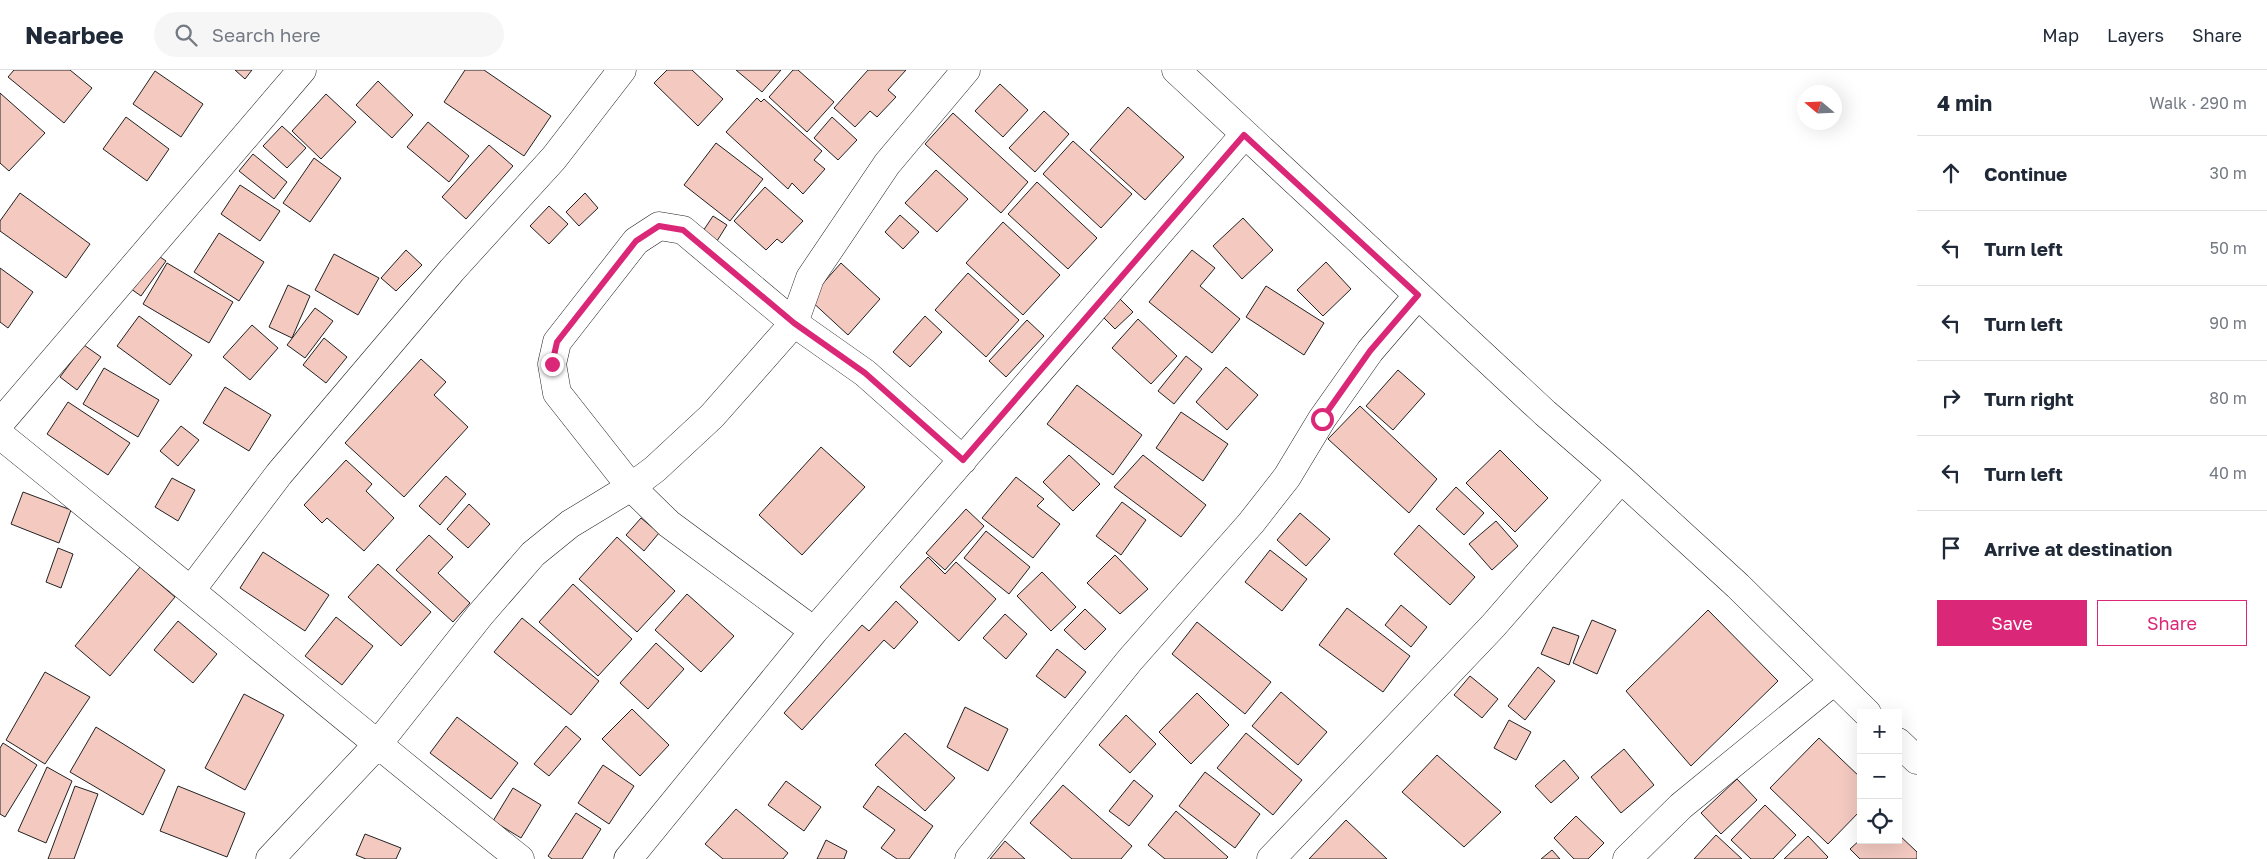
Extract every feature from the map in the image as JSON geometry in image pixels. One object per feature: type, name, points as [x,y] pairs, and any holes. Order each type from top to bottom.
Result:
[{"type":"street","points":[[0,423],[302,70]]},
{"type":"street","points":[[192,589],[279,474],[452,270],[554,158],[622,70]]},
{"type":"street","points":[[270,859],[377,745],[480,615],[532,554],[570,524],[631,487],[655,469],[712,416],[794,323],[810,278],[870,189],[887,164],[966,70]]},
{"type":"street","points":[[1176,70],[1545,413],[1621,479],[1738,586],[1864,709]]},
{"type":"street","points":[[628,859],[814,631],[1244,135]]},
{"type":"street","points":[[814,631],[669,524],[631,487],[557,393],[552,364],[557,342],[636,241],[659,226],[683,230],[794,323],[865,373],[963,460]]},
{"type":"street","points":[[969,859],[1130,660],[1251,523],[1287,477],[1322,419],[1370,351],[1418,295]]},
{"type":"street","points":[[0,435],[192,589],[377,745],[520,859]]},
{"type":"street","points":[[1271,859],[1493,626],[1621,479]]},
{"type":"street","points":[[1627,859],[1681,806],[1834,681]]},
{"type":"street","points":[[1902,746],[1917,760]]},
{"type":"building","points":[[14,70],[70,70],[92,88],[64,123],[8,77]]},
{"type":"building","points":[[235,70],[252,70],[245,79]]},
{"type":"building","points":[[465,70],[484,70],[551,116],[524,156],[444,102]]},
{"type":"building","points":[[667,70],[692,70],[723,99],[698,126],[654,83]]},
{"type":"building","points":[[736,70],[781,70],[762,92]]},
{"type":"building","points":[[793,70],[798,70],[834,102],[807,132],[769,97]]},
{"type":"building","points":[[868,70],[906,70],[888,90],[896,97],[877,117],[870,111],[855,127],[834,108]]},
{"type":"building","points":[[155,71],[203,104],[181,137],[133,104]]},
{"type":"building","points":[[378,81],[413,115],[392,138],[356,105]]},
{"type":"building","points":[[1000,84],[1028,110],[1003,137],[975,111]]},
{"type":"building","points":[[0,93],[45,133],[9,171],[0,163]]},
{"type":"building","points":[[326,94],[356,122],[321,159],[292,131]]},
{"type":"building","points":[[757,98],[761,102],[764,99],[822,151],[814,160],[825,169],[803,194],[792,183],[788,189],[726,132]]},
{"type":"building","points":[[1128,107],[1184,157],[1145,200],[1090,150]]},
{"type":"building","points":[[1044,111],[1069,134],[1035,172],[1009,148]]},
{"type":"building","points":[[953,113],[1028,182],[1001,213],[925,144]]},
{"type":"building","points":[[126,117],[169,149],[147,181],[103,149]]},
{"type":"building","points":[[832,117],[857,140],[838,160],[814,138]]},
{"type":"building","points":[[428,122],[469,156],[449,182],[407,147]]},
{"type":"building","points":[[282,126],[306,148],[287,168],[263,146]]},
{"type":"building","points":[[1073,141],[1132,194],[1101,228],[1043,174]]},
{"type":"building","points":[[716,143],[763,179],[730,221],[684,185]]},
{"type":"building","points":[[489,145],[513,166],[466,219],[442,197]]},
{"type":"building","points":[[253,154],[287,182],[274,199],[239,171]]},
{"type":"building","points":[[314,158],[341,178],[310,222],[283,203]]},
{"type":"building","points":[[936,170],[968,199],[937,232],[905,203]]},
{"type":"building","points":[[1037,182],[1097,238],[1068,269],[1008,214]]},
{"type":"building","points":[[240,185],[280,211],[260,241],[221,214]]},
{"type":"building","points":[[765,187],[803,221],[782,243],[777,239],[766,250],[734,221]]},
{"type":"building","points":[[20,193],[90,244],[66,278],[0,231],[0,221]]},
{"type":"building","points":[[585,193],[598,208],[579,226],[566,212]]},
{"type":"building","points":[[549,206],[568,224],[549,244],[530,226]]},
{"type":"building","points":[[900,215],[919,232],[903,249],[885,232]]},
{"type":"building","points":[[713,216],[727,225],[717,241],[703,231]]},
{"type":"building","points":[[1243,218],[1273,250],[1242,279],[1213,246]]},
{"type":"building","points":[[1003,222],[1060,275],[1023,315],[966,263]]},
{"type":"building","points":[[219,233],[264,262],[239,301],[194,272]]},
{"type":"building","points":[[406,250],[422,265],[396,291],[381,278]]},
{"type":"building","points":[[1192,250],[1215,268],[1200,286],[1240,319],[1212,353],[1149,302]]},
{"type":"building","points":[[151,251],[166,261],[141,296],[127,286]]},
{"type":"building","points":[[334,254],[379,278],[358,315],[315,290]]},
{"type":"building","points":[[1326,262],[1351,289],[1323,316],[1297,290]]},
{"type":"building","points":[[167,263],[233,302],[209,343],[143,304]]},
{"type":"building","points":[[841,263],[880,299],[848,335],[809,299]]},
{"type":"building","points":[[0,268],[33,292],[8,328],[0,322]]},
{"type":"building","points":[[968,273],[1019,320],[986,357],[935,310]]},
{"type":"building","points":[[288,285],[310,296],[292,338],[269,327]]},
{"type":"building","points":[[1266,286],[1324,323],[1304,355],[1246,317]]},
{"type":"building","points":[[1120,299],[1133,312],[1115,329],[1102,316]]},
{"type":"building","points":[[315,308],[333,321],[305,358],[287,345]]},
{"type":"building","points":[[139,316],[192,355],[170,385],[117,346]]},
{"type":"building","points":[[925,316],[942,332],[910,367],[893,352]]},
{"type":"building","points":[[1138,319],[1177,356],[1151,384],[1112,348]]},
{"type":"building","points":[[1027,320],[1044,336],[1006,377],[989,361]]},
{"type":"building","points":[[252,325],[278,348],[250,380],[223,357]]},
{"type":"building","points":[[324,338],[347,357],[326,383],[303,365]]},
{"type":"building","points":[[84,345],[101,357],[77,390],[60,377]]},
{"type":"building","points":[[1186,356],[1202,369],[1174,404],[1158,391]]},
{"type":"building","points":[[421,359],[446,382],[434,395],[468,427],[404,497],[345,443]]},
{"type":"building","points":[[1226,367],[1258,395],[1227,430],[1196,402]]},
{"type":"building","points":[[104,368],[159,400],[138,437],[83,404]]},
{"type":"building","points":[[1398,370],[1425,394],[1393,430],[1366,406]]},
{"type":"building","points":[[1077,385],[1142,435],[1113,475],[1047,424]]},
{"type":"building","points":[[225,387],[271,415],[249,451],[203,423]]},
{"type":"building","points":[[68,402],[130,443],[108,475],[47,434]]},
{"type":"building","points":[[1360,406],[1437,479],[1409,513],[1328,439]]},
{"type":"building","points":[[1181,412],[1228,444],[1203,481],[1156,448]]},
{"type":"building","points":[[181,426],[199,440],[178,466],[160,451]]},
{"type":"building","points":[[821,447],[865,487],[802,555],[759,515]]},
{"type":"building","points":[[1500,450],[1548,498],[1515,532],[1466,483]]},
{"type":"building","points":[[1069,455],[1100,484],[1073,511],[1043,482]]},
{"type":"building","points":[[1143,455],[1206,505],[1181,537],[1114,487]]},
{"type":"building","points":[[346,460],[372,484],[366,491],[394,518],[364,551],[327,518],[322,523],[304,505]]},
{"type":"building","points":[[446,476],[466,494],[440,525],[419,506]]},
{"type":"building","points":[[1016,477],[1044,499],[1037,506],[1060,524],[1033,558],[982,518]]},
{"type":"building","points":[[172,478],[195,490],[178,521],[155,507]]},
{"type":"building","points":[[1456,487],[1484,513],[1464,535],[1436,509]]},
{"type":"building","points":[[23,492],[71,510],[59,543],[11,524]]},
{"type":"building","points":[[1122,502],[1146,520],[1121,555],[1096,536]]},
{"type":"building","points":[[469,504],[490,524],[468,548],[447,529]]},
{"type":"building","points":[[966,509],[984,526],[945,570],[926,553]]},
{"type":"building","points":[[1300,513],[1330,539],[1306,566],[1277,540]]},
{"type":"building","points":[[641,518],[659,533],[644,551],[626,535]]},
{"type":"building","points":[[1496,521],[1518,546],[1492,570],[1469,544]]},
{"type":"building","points":[[1419,525],[1475,577],[1450,605],[1394,554]]},
{"type":"building","points":[[986,531],[1030,567],[1009,594],[964,558]]},
{"type":"building","points":[[429,535],[453,557],[438,573],[470,603],[453,622],[396,570]]},
{"type":"building","points":[[617,537],[675,591],[637,632],[579,579]]},
{"type":"building","points":[[58,548],[73,554],[61,588],[46,582]]},
{"type":"building","points":[[1270,550],[1307,579],[1282,611],[1245,582]]},
{"type":"building","points":[[263,552],[329,595],[305,631],[240,588]]},
{"type":"building","points":[[1115,555],[1148,589],[1120,614],[1087,583]]},
{"type":"building","points":[[928,557],[945,574],[956,562],[996,599],[959,641],[900,587]]},
{"type":"building","points":[[378,564],[431,612],[401,646],[348,597]]},
{"type":"building","points":[[140,567],[175,597],[110,676],[75,646]]},
{"type":"building","points":[[1042,572],[1076,607],[1051,631],[1017,596]]},
{"type":"building","points":[[573,584],[632,639],[598,676],[539,622]]},
{"type":"building","points":[[687,594],[734,636],[701,672],[655,630]]},
{"type":"building","points":[[896,601],[918,622],[894,649],[884,640],[802,730],[784,713],[862,625],[869,631]]},
{"type":"building","points":[[1401,605],[1427,627],[1411,647],[1385,625]]},
{"type":"building","points":[[1347,608],[1410,656],[1383,692],[1319,645]]},
{"type":"building","points":[[1085,609],[1106,629],[1085,650],[1064,630]]},
{"type":"building","points":[[1708,610],[1778,681],[1691,766],[1626,691]]},
{"type":"building","points":[[1005,614],[1027,634],[1006,659],[983,638]]},
{"type":"building","points":[[336,617],[373,646],[342,685],[305,656]]},
{"type":"building","points":[[522,618],[599,681],[571,715],[494,652]]},
{"type":"building","points":[[1592,620],[1616,630],[1597,674],[1573,663]]},
{"type":"building","points":[[178,621],[217,654],[193,683],[154,650]]},
{"type":"building","points":[[1197,622],[1271,682],[1245,714],[1172,654]]},
{"type":"building","points":[[1553,627],[1579,636],[1569,665],[1541,654]]},
{"type":"building","points":[[656,643],[684,669],[648,709],[620,683]]},
{"type":"building","points":[[1057,649],[1086,672],[1065,698],[1036,676]]},
{"type":"building","points":[[1538,667],[1555,681],[1525,720],[1508,706]]},
{"type":"building","points":[[45,672],[90,697],[45,764],[6,740]]},
{"type":"building","points":[[1470,676],[1498,699],[1482,718],[1454,695]]},
{"type":"building","points":[[1281,692],[1327,732],[1298,765],[1252,726]]},
{"type":"building","points":[[1197,693],[1229,725],[1191,764],[1159,732]]},
{"type":"building","points":[[244,694],[284,715],[245,790],[205,768]]},
{"type":"building","points":[[965,707],[1008,729],[988,771],[947,747]]},
{"type":"building","points":[[632,709],[669,745],[640,776],[602,739]]},
{"type":"building","points":[[1126,715],[1156,744],[1130,773],[1099,745]]},
{"type":"building","points":[[457,717],[518,763],[491,799],[430,753]]},
{"type":"building","points":[[1509,720],[1531,732],[1516,760],[1494,748]]},
{"type":"building","points":[[566,726],[581,739],[549,776],[534,764]]},
{"type":"building","points":[[96,727],[165,770],[143,815],[70,772]]},
{"type":"building","points":[[905,733],[955,778],[925,811],[875,765]]},
{"type":"building","points":[[1246,733],[1302,780],[1273,815],[1217,768]]},
{"type":"building","points":[[1819,738],[1857,774],[1857,814],[1828,844],[1770,788]]},
{"type":"building","points":[[3,743],[37,765],[5,817],[0,814],[0,748]]},
{"type":"building","points":[[1624,749],[1654,785],[1621,813],[1591,777]]},
{"type":"building","points":[[1437,755],[1501,812],[1464,847],[1402,792]]},
{"type":"building","points":[[1564,760],[1579,778],[1551,803],[1535,786]]},
{"type":"building","points":[[603,765],[634,786],[609,824],[578,803]]},
{"type":"building","points":[[47,767],[72,781],[46,843],[18,831]]},
{"type":"building","points":[[1205,772],[1260,814],[1235,848],[1179,806]]},
{"type":"building","points":[[1737,779],[1757,800],[1721,834],[1701,813]]},
{"type":"building","points":[[1134,780],[1153,796],[1129,826],[1109,811]]},
{"type":"building","points":[[786,781],[821,807],[804,831],[768,805]]},
{"type":"building","points":[[1063,785],[1132,846],[1121,859],[1072,859],[1030,823]]},
{"type":"building","points":[[75,786],[98,794],[74,859],[48,859]]},
{"type":"building","points":[[178,786],[245,813],[227,857],[160,831]]},
{"type":"building","points":[[878,786],[933,826],[909,859],[897,859],[881,848],[895,830],[863,807]]},
{"type":"building","points":[[513,788],[541,805],[521,838],[493,821]]},
{"type":"building","points":[[1765,805],[1796,835],[1773,859],[1751,859],[1731,840]]},
{"type":"building","points":[[736,809],[788,853],[783,859],[723,859],[705,844]]},
{"type":"building","points":[[1176,811],[1228,857],[1226,859],[1165,859],[1148,845]]},
{"type":"building","points":[[576,813],[601,829],[582,859],[552,859],[548,856]]},
{"type":"building","points":[[1576,816],[1604,843],[1588,859],[1574,859],[1554,838]]},
{"type":"building","points":[[1346,820],[1387,859],[1309,859]]},
{"type":"building","points":[[365,834],[401,848],[396,859],[366,859],[356,855]]},
{"type":"building","points":[[1716,835],[1742,859],[1694,859]]},
{"type":"building","points":[[1808,836],[1828,857],[1826,859],[1784,859]]},
{"type":"building","points":[[1902,838],[1917,852],[1917,859],[1860,859],[1850,849],[1857,843],[1902,844]]},
{"type":"building","points":[[826,840],[847,851],[844,859],[817,859]]},
{"type":"building","points":[[1005,841],[1025,859],[990,859]]},
{"type":"building","points":[[1552,850],[1560,859],[1541,859]]},
{"type":"route","points":[[552,364],[557,342],[636,241],[659,226],[683,230],[794,323],[865,373],[963,460],[1244,135],[1418,295],[1370,351],[1322,419]]}]
